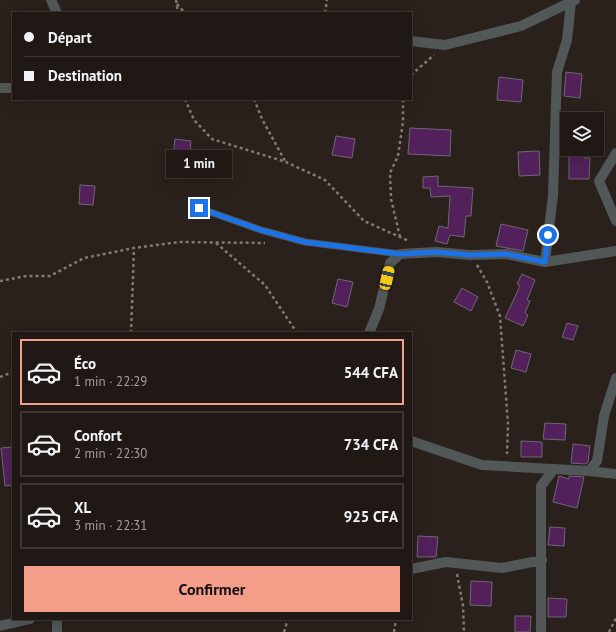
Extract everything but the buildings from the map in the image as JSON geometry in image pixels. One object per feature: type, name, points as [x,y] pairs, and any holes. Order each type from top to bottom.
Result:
[{"type":"street","points":[[51,0],[57,12]]},
{"type":"street","points":[[412,41],[445,45],[521,26],[573,1]]},
{"type":"street","points":[[545,262],[553,195],[557,72],[567,40],[573,1]]},
{"type":"street","points":[[0,88],[12,88]]},
{"type":"street","points":[[616,153],[599,181],[616,221]]},
{"type":"street","points":[[369,332],[379,309],[390,262],[400,254],[436,252],[470,255],[506,254],[545,262],[616,251]]},
{"type":"street","points":[[590,471],[597,461],[604,416],[616,378]]},
{"type":"street","points":[[412,441],[482,465],[516,466],[616,474]]},
{"type":"street","points":[[541,632],[541,486],[554,469]]},
{"type":"street","points":[[412,569],[446,562],[502,568],[542,560]]},
{"type":"street","points":[[0,626],[26,620]]},
{"type":"street","points":[[57,620],[57,632]]},
{"type":"lane","points":[[199,208],[261,230],[305,242],[400,254]]},
{"type":"path","points":[[176,0],[178,12]]},
{"type":"path","points":[[325,12],[327,0]]},
{"type":"path","points":[[177,4],[184,12]]},
{"type":"path","points":[[412,74],[445,45]]},
{"type":"path","points":[[185,100],[194,120],[212,139],[286,162],[325,180],[364,221],[414,243]]},
{"type":"path","points":[[254,100],[262,119],[286,162]]},
{"type":"path","points":[[400,237],[391,199],[390,173],[398,156],[403,122],[402,100]]},
{"type":"path","points":[[0,281],[26,276],[50,276],[84,258],[134,248],[179,242],[268,242]]},
{"type":"path","points":[[216,243],[265,285],[296,332]]},
{"type":"path","points":[[131,332],[134,248]]},
{"type":"path","points":[[470,255],[487,282],[500,316],[508,424],[506,453],[516,466]]},
{"type":"path","points":[[0,377],[12,372]]},
{"type":"path","points":[[446,562],[457,571],[463,606],[464,632]]},
{"type":"path","points":[[609,632],[616,618]]},
{"type":"path","points":[[284,632],[288,620]]},
{"type":"path","points":[[394,632],[396,620]]},
{"type":"route","points":[[199,208],[261,230],[305,242],[400,254],[436,252],[470,255],[506,254],[545,262],[548,235]]}]
